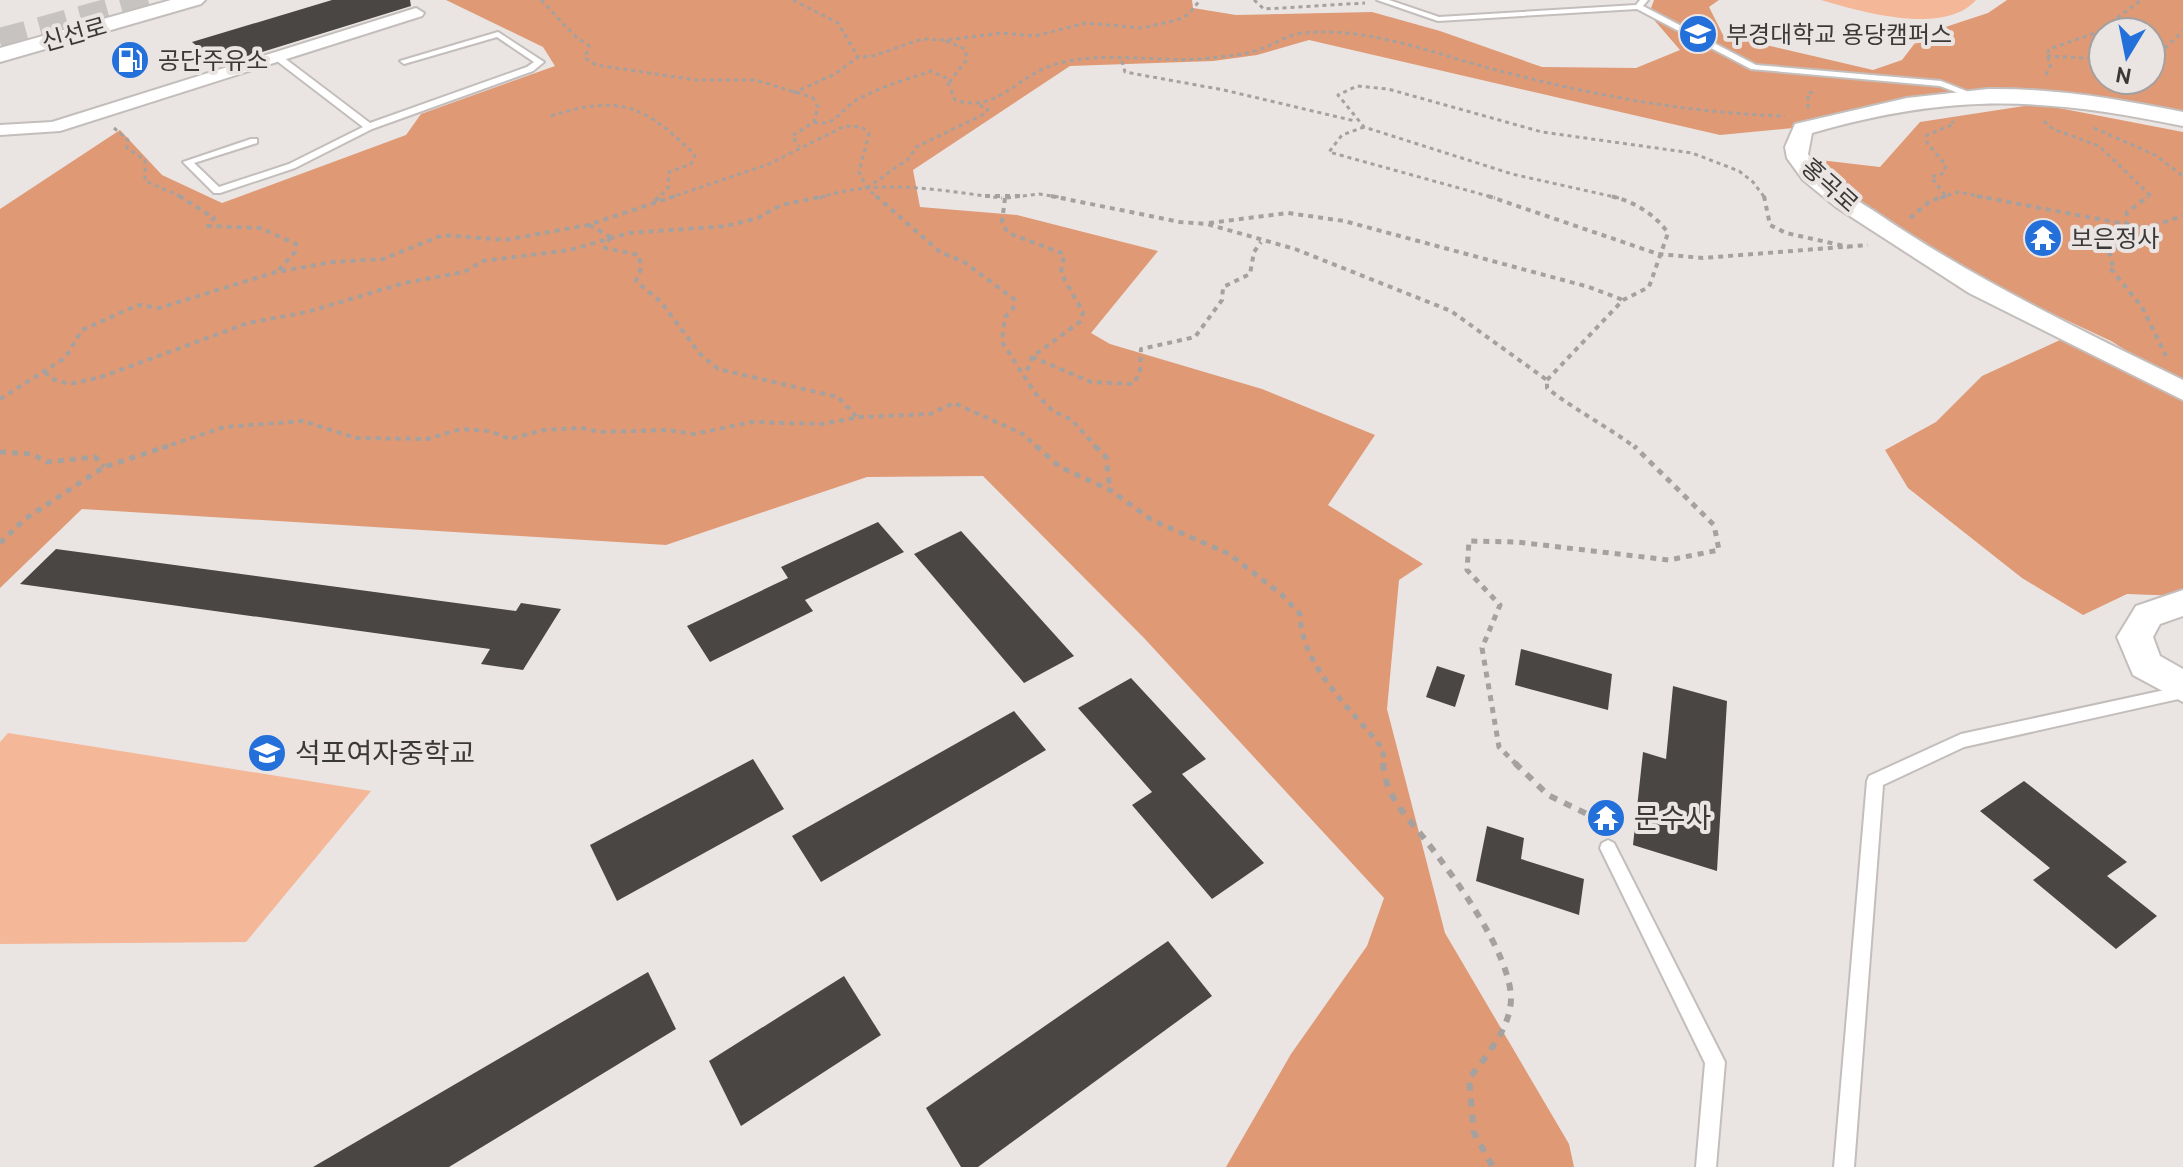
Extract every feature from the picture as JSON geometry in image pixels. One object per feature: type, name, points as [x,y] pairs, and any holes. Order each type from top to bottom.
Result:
[{"type":"main road","name":"신선로","points":[[0,40],[145,0]]},
{"type":"main road","name":"신선로","points":[[0,55],[194,0]]},
{"type":"street","points":[[0,130],[54,127],[416,13]]},
{"type":"street","name":"홍곡로","points":[[2183,119],[2064,98],[2013,95],[1899,106],[1803,129],[1796,145],[1797,157],[1826,188],[1906,246],[1969,285],[2183,391]]},
{"type":"street","points":[[2183,603],[2148,615],[2135,637],[2146,665],[2183,690]]},
{"type":"lane","points":[[1383,1],[1438,19],[1641,4],[1754,67],[1941,84],[1980,98]]},
{"type":"lane","points":[[254,141],[188,162],[217,191],[292,166],[369,127],[530,69],[540,62],[532,53],[498,34],[404,61]]},
{"type":"lane","points":[[276,56],[369,127]]},
{"type":"lane","points":[[1844,1167],[1875,781],[1961,741],[2183,690]]},
{"type":"lane","points":[[1608,848],[1715,1062],[1706,1167]]},
{"type":"path","points":[[541,0],[551,7],[565,29],[589,46],[585,58],[596,65],[696,80],[755,80],[812,97],[818,107],[814,122],[792,136],[799,146]]},
{"type":"path","points":[[793,0],[828,15],[843,28],[850,47],[858,57]]},
{"type":"path","points":[[793,93],[835,74],[858,57],[873,56],[922,39],[946,40],[1001,33],[1035,36],[1076,23],[1142,28],[1177,20],[1189,14],[1200,0]]},
{"type":"path","points":[[1254,0],[1264,9],[1383,1]]},
{"type":"path","points":[[2047,56],[2055,46],[2098,32],[2141,0]]},
{"type":"path","points":[[2167,46],[2183,31]]},
{"type":"path","points":[[978,105],[1005,94],[1052,65],[1090,60],[1214,57],[1259,49],[1298,33],[1338,32],[1619,100],[1730,114],[1794,115]]},
{"type":"path","points":[[946,40],[965,49],[967,59],[948,84]]},
{"type":"path","points":[[2047,56],[2087,58]]},
{"type":"path","points":[[2035,78],[2049,73],[2051,64],[2047,56]]},
{"type":"path","points":[[1122,61],[1125,72],[1233,91],[1357,121]]},
{"type":"path","points":[[814,122],[824,125],[836,120],[841,110],[867,95],[931,71],[941,73],[955,100],[988,109],[986,113],[916,147],[908,159],[867,188]]},
{"type":"path","points":[[1364,127],[1342,134],[1329,152],[1496,198],[1658,254],[1703,258],[1796,248],[1849,247],[1786,233],[1770,225],[1770,203],[1753,182],[1739,172],[1673,148],[1543,132],[1427,98],[1366,86],[1351,86],[1338,95],[1364,127],[1488,167],[1625,199],[1659,220],[1668,233],[1658,254],[1658,267],[1649,287],[1623,300],[1547,380],[1547,388],[1568,405],[1614,431],[1657,468],[1714,525],[1719,550],[1669,560],[1517,542],[1469,541],[1467,570],[1500,605],[1482,648],[1499,747],[1548,795],[1589,815],[1608,848]]},
{"type":"path","points":[[1804,113],[1808,108],[1808,93],[1819,91]]},
{"type":"path","points":[[551,116],[577,107],[628,105],[680,140],[695,155],[691,164],[669,172],[668,188],[651,204]]},
{"type":"path","points":[[1960,115],[1951,117],[1954,124],[1927,135],[1927,143],[1946,165],[1944,173],[1931,177],[1945,195],[1958,192],[2126,226]]},
{"type":"path","points":[[2035,115],[2053,129],[2099,146],[2150,195],[2127,212],[2126,226]]},
{"type":"path","points":[[2046,116],[2056,119]]},
{"type":"path","points":[[0,399],[65,358],[82,330],[138,305],[159,308],[276,272],[333,262],[383,259],[443,235],[505,240],[588,225],[769,164],[799,146],[845,126],[862,127],[869,134],[859,172],[867,188],[940,252],[964,262],[1014,299],[1013,309],[1005,317],[1002,342],[1026,374],[1035,393],[1053,411],[1072,420],[1106,457],[1110,490]]},
{"type":"path","points":[[2088,126],[2155,155],[2183,176]]},
{"type":"path","points":[[111,127],[122,132],[133,154],[145,160],[145,181],[157,190],[191,201],[200,212],[214,218],[208,226],[216,230],[246,226],[287,236],[296,244],[295,252],[276,272]]},
{"type":"path","points":[[45,372],[52,379],[69,384],[101,377],[248,323],[307,312],[404,283],[464,272],[483,261],[570,250],[611,237],[674,228],[726,226],[758,218],[781,205],[810,201],[844,189],[889,185],[1005,198],[1039,194],[1110,205],[1180,222],[1207,224],[1288,213],[1344,221],[1589,287],[1623,300]]},
{"type":"path","points":[[1005,198],[1002,222],[1008,233],[1064,254],[1061,273],[1083,312],[1081,321],[1032,357],[1026,374]]},
{"type":"path","points":[[2171,365],[2142,307],[2110,268],[2113,267],[2109,251],[2122,244],[2113,235],[2119,226],[2146,228],[2183,216]]},
{"type":"path","points":[[1207,224],[1261,242],[1295,249],[1451,311],[1547,380]]},
{"type":"path","points":[[588,225],[611,237]]},
{"type":"path","points":[[611,237],[605,248],[639,255],[641,268],[636,281],[662,302],[696,352],[710,366],[735,376],[773,379],[797,390],[829,392],[853,408],[858,418]]},
{"type":"path","points":[[1032,357],[1091,382],[1133,384],[1140,373],[1141,349],[1195,337],[1222,300],[1223,287],[1250,274],[1254,252],[1261,242]]},
{"type":"path","points":[[0,543],[25,519],[104,467],[224,427],[248,428],[274,422],[303,421],[356,438],[427,439],[461,429],[490,431],[510,439],[544,430],[667,430],[694,434],[752,422],[822,424],[858,418],[930,414],[954,403],[1023,434],[1060,467],[1110,490],[1152,520],[1229,554],[1281,594],[1300,614],[1300,633],[1315,663],[1383,749],[1384,778],[1394,802],[1428,843],[1500,951],[1511,999],[1498,1040],[1469,1079],[1474,1133],[1493,1167]]},
{"type":"path","points":[[0,452],[32,454],[47,462],[95,457],[104,467]]},
{"type":"shaded area","points":[[446,0],[1192,0],[1193,8],[1236,15],[1372,12],[1440,31],[1542,67],[1636,68],[1680,50],[1649,14],[1654,0],[1719,0],[1709,7],[1723,35],[1873,70],[1902,60],[1921,35],[1988,13],[2007,0],[2183,0],[2183,119],[1995,93],[1793,128],[1720,135],[1309,40],[1257,55],[1213,61],[1070,66],[913,170],[920,207],[1017,215],[1158,251],[1091,333],[1110,344],[1262,389],[1375,435],[1328,505],[1423,564],[1399,580],[1387,709],[1445,933],[1569,1144],[1574,1167],[1226,1167],[1291,1054],[1367,946],[1384,898],[1144,638],[983,476],[867,477],[666,545],[82,509],[0,588],[0,209],[120,130],[162,175],[222,203],[406,135],[421,114],[555,66],[543,47]]},
{"type":"shaded area","points":[[1821,0],[1976,0],[1962,11],[1924,19],[1880,15]]},
{"type":"shaded area","points":[[2038,104],[2183,132],[2183,386],[2111,341],[1953,267],[1856,204],[1811,159],[1880,167],[1920,122]]},
{"type":"shaded area","points":[[2060,340],[2183,400],[2183,596],[2127,594],[2083,615],[2022,578],[1908,488],[1885,450],[1936,422],[1982,376]]},
{"type":"shaded area","points":[[8,733],[371,791],[246,942],[0,944],[0,742]]},
{"type":"building","points":[[332,0],[410,0],[411,6],[220,65],[192,42]]},
{"type":"building","points":[[878,522],[904,552],[805,600],[813,611],[710,662],[687,626],[788,578],[781,567]]},
{"type":"building","points":[[961,531],[1074,656],[1024,683],[914,554]]},
{"type":"building","points":[[56,549],[516,611],[521,603],[561,609],[523,670],[481,664],[490,649],[20,584]]},
{"type":"building","points":[[1521,649],[1612,674],[1608,710],[1515,685]]},
{"type":"building","points":[[1437,666],[1465,675],[1455,707],[1426,697]]},
{"type":"building","points":[[1131,678],[1206,759],[1182,774],[1264,863],[1212,899],[1132,805],[1152,792],[1078,708]]},
{"type":"building","points":[[1673,686],[1727,701],[1717,871],[1633,845],[1643,752],[1666,759]]},
{"type":"building","points":[[1014,711],[1046,750],[821,882],[792,836]]},
{"type":"building","points":[[753,759],[784,809],[617,901],[590,845]]},
{"type":"building","points":[[2024,781],[2127,862],[2107,876],[2157,916],[2116,949],[2033,880],[2050,868],[1980,811]]},
{"type":"building","points":[[1487,826],[1524,838],[1521,859],[1584,879],[1579,915],[1476,881]]},
{"type":"building","points":[[1168,941],[1212,996],[978,1167],[961,1167],[926,1108]]},
{"type":"building","points":[[648,972],[676,1029],[449,1167],[313,1167]]},
{"type":"building","points":[[844,976],[881,1035],[741,1126],[709,1061]]},
{"type":"tunnel","points":[[0,42],[154,0]]},
{"type":"place","name":"부경대학교 용당캠퍼스","points":[[1698,34]]},
{"type":"place","name":"공단주유소","points":[[130,60]]},
{"type":"place","name":"보은정사","points":[[2043,238]]},
{"type":"place","name":"석포여자중학교","points":[[267,753]]},
{"type":"place","name":"문수사","points":[[1606,818]]}]
